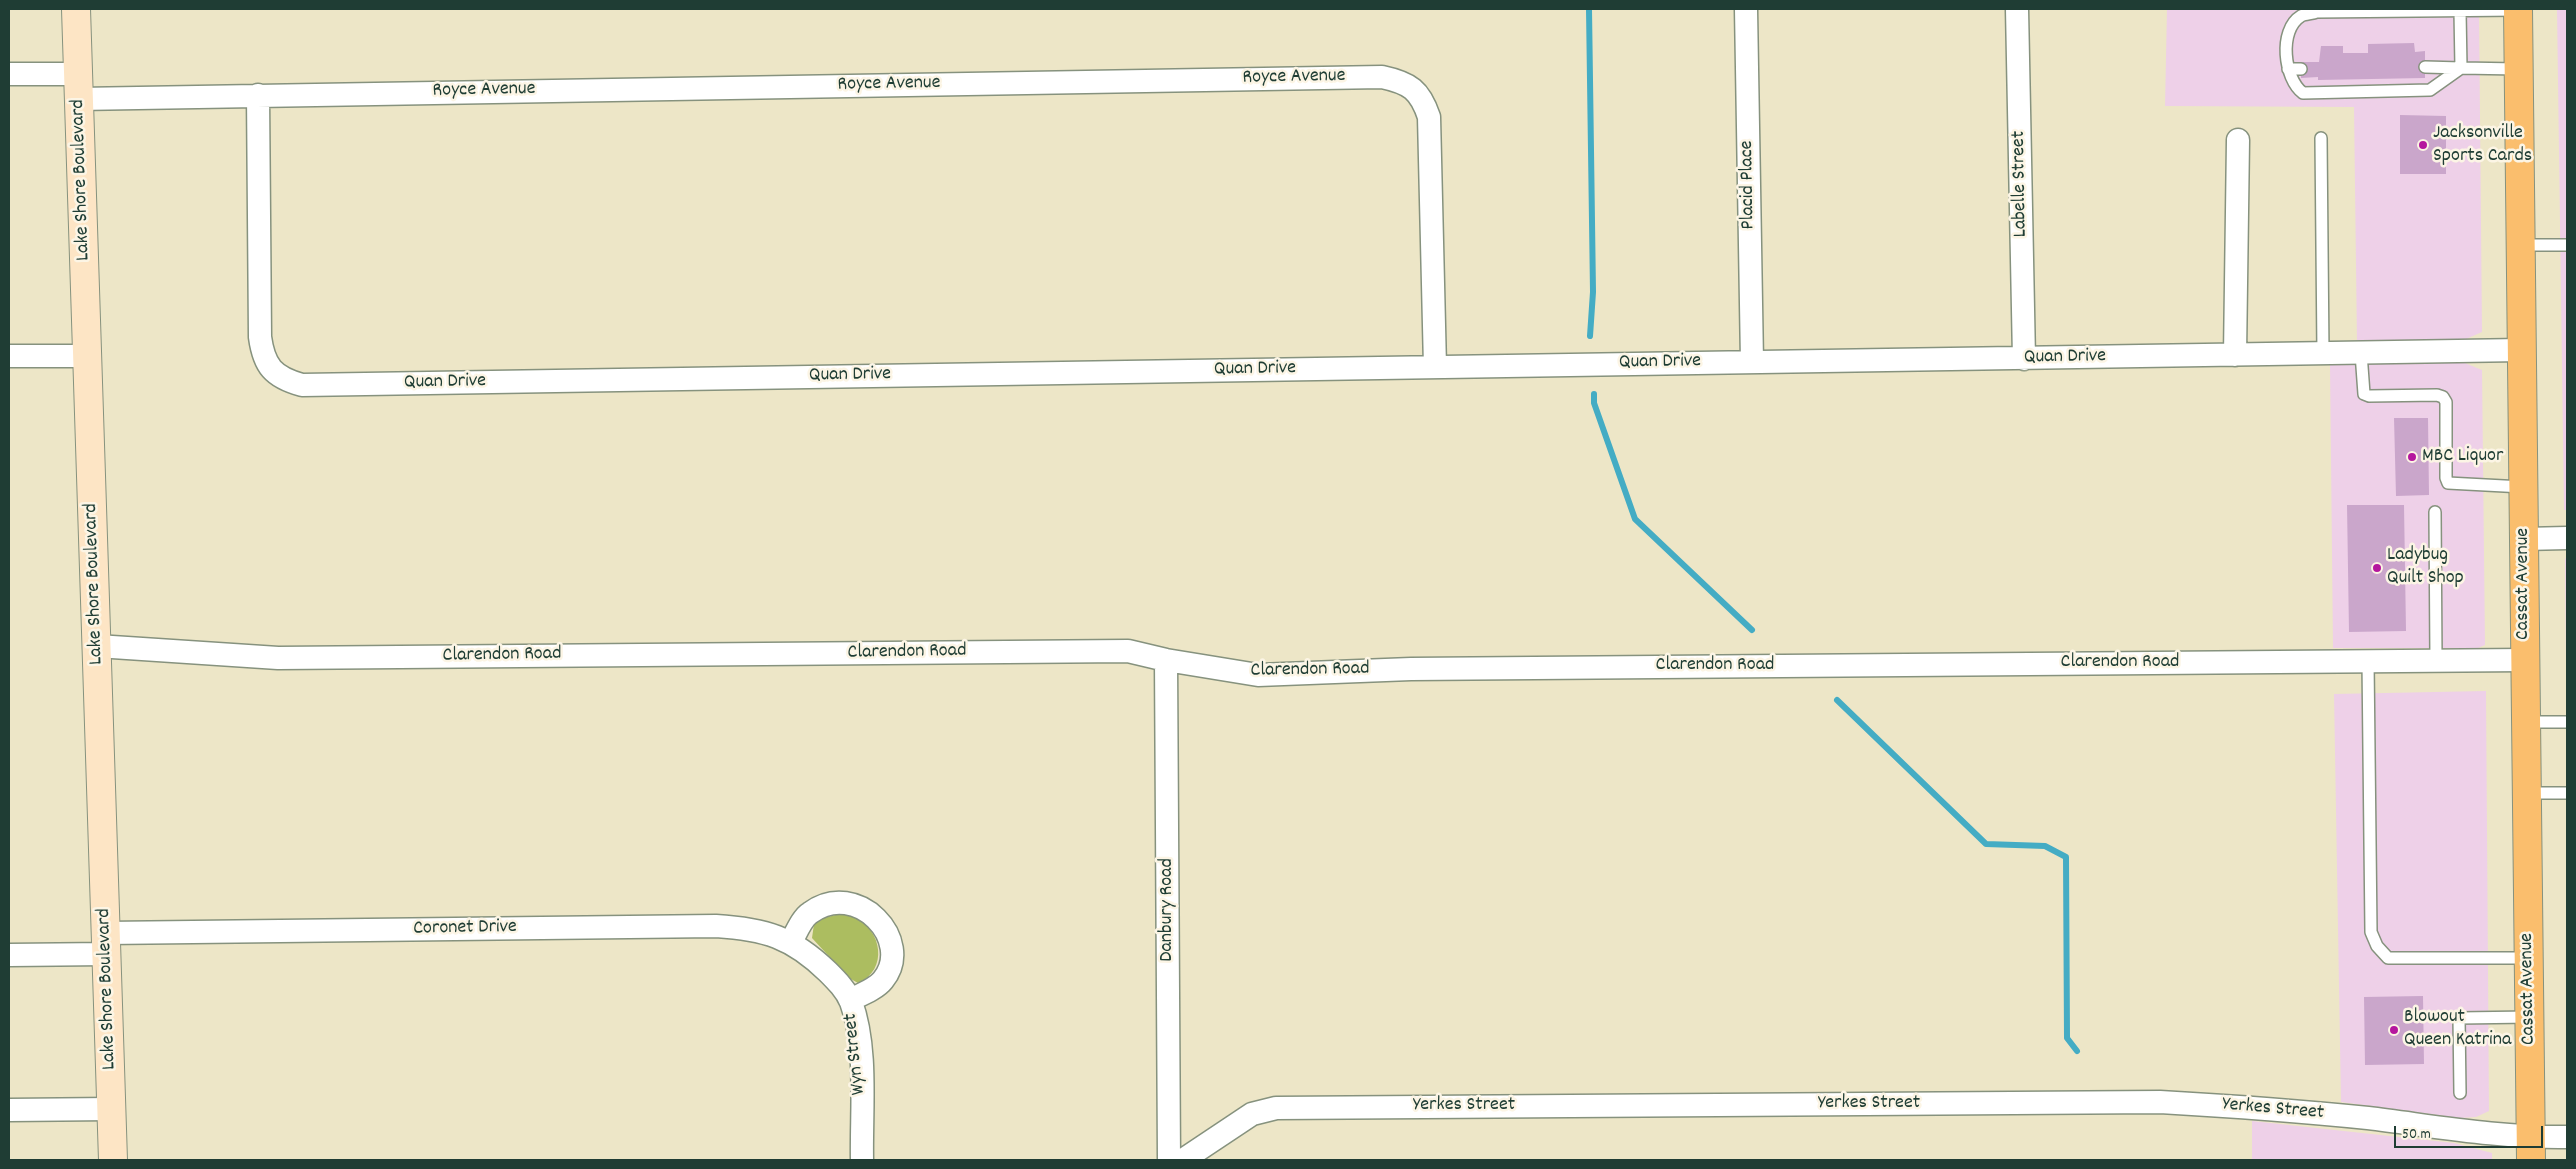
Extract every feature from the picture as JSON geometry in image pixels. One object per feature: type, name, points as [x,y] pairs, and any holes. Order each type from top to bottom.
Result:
[{"type":"main road","name":"Cassat Avenue","points":[[2518,10],[2531,1149]]},
{"type":"street","name":"Lake Shore Boulevard","points":[[76,9],[114,1160]]},
{"type":"street","name":"Placid Place","points":[[1746,9],[1752,362]]},
{"type":"street","name":"Labelle Street","points":[[2017,9],[2024,359]]},
{"type":"street","name":"Royce Avenue","points":[[9,74],[79,86],[258,95],[1372,77],[1398,80],[1414,88],[1423,99],[1429,117],[1435,367]]},
{"type":"street","name":"Quan Drive","points":[[258,95],[260,337],[263,357],[271,370],[285,381],[302,385],[2521,350]]},
{"type":"street","points":[[2236,355],[2238,140]]},
{"type":"street","points":[[9,356],[88,356]]},
{"type":"street","points":[[2524,539],[2567,538]]},
{"type":"street","name":"Clarendon Road","points":[[97,646],[278,658],[1128,651],[1166,660],[1258,675],[1411,669],[2525,660]]},
{"type":"street","name":"Danbury Road","points":[[1166,660],[1169,1160]]},
{"type":"street","points":[[791,942],[808,914],[830,903],[854,904],[875,916],[889,938],[891,963],[882,981],[850,1000]]},
{"type":"street","name":"Coronet Drive","points":[[9,955],[106,943],[716,926],[749,928],[791,942],[816,960]]},
{"type":"street","name":"Wyn Street","points":[[816,960],[840,984],[850,1000],[858,1028],[862,1160]]},
{"type":"street","name":"Yerkes Street","points":[[1183,1160],[1252,1114],[1276,1108],[2160,1102],[2301,1112],[2531,1149],[2567,1137]]},
{"type":"street","points":[[9,1110],[112,1108]]},
{"type":"lane","points":[[2461,68],[2430,90],[2303,93],[2297,89],[2288,69],[2286,50],[2290,29],[2301,17],[2317,12],[2518,10]]},
{"type":"lane","points":[[2460,11],[2461,68]]},
{"type":"lane","points":[[2425,67],[2518,69]]},
{"type":"lane","points":[[2288,69],[2301,69]]},
{"type":"lane","points":[[2321,138],[2323,354]]},
{"type":"lane","points":[[2520,245],[2567,245]]},
{"type":"lane","points":[[2361,353],[2364,394],[2369,396],[2437,395],[2443,397],[2446,402],[2446,478],[2448,483],[2523,487]]},
{"type":"lane","points":[[2435,512],[2436,660]]},
{"type":"lane","points":[[2368,661],[2371,932],[2377,946],[2388,958],[2529,958]]},
{"type":"lane","points":[[2526,722],[2567,722]]},
{"type":"lane","points":[[2527,793],[2567,792]]},
{"type":"lane","points":[[2460,1093],[2459,1018],[2530,1017]]},
{"type":"shaded area","points":[[2167,9],[2479,9],[2482,332],[2466,339],[2357,343],[2354,107],[2165,106]]},
{"type":"shaded area","points":[[2557,9],[2567,9],[2567,510],[2564,510]]},
{"type":"shaded area","points":[[2460,361],[2482,370],[2485,645],[2478,648],[2333,648],[2330,364]]},
{"type":"shaded area","points":[[2567,557],[2567,766],[2565,559]]},
{"type":"shaded area","points":[[2486,691],[2489,1111],[2476,1117],[2460,1118],[2341,1102],[2334,694]]},
{"type":"shaded area","points":[[2252,1121],[2454,1143],[2492,1153],[2492,1160],[2252,1160]]},
{"type":"green space","points":[[839,914],[852,916],[863,923],[876,940],[878,960],[868,977],[858,983],[849,978],[812,938],[814,924],[824,918]]},
{"type":"building","points":[[2414,43],[2415,52],[2425,51],[2425,78],[2318,80],[2318,77],[2301,78],[2301,62],[2319,62],[2321,46],[2343,46],[2343,53],[2368,53],[2368,44]]},
{"type":"building","name":"Jacksonville Sports Cards","points":[[2400,115],[2446,116],[2446,174],[2400,174]]},
{"type":"building","name":"MBC Liquor","points":[[2394,418],[2428,418],[2429,495],[2396,496]]},
{"type":"building","name":"Ladybug Quilt Shop","points":[[2347,505],[2404,505],[2406,631],[2349,632]]},
{"type":"building","name":"Blowout Queen Katrina","points":[[2423,996],[2424,1064],[2365,1065],[2364,997]]},
{"type":"waterway","points":[[1589,9],[1593,292],[1590,336]]},
{"type":"waterway","points":[[1594,394],[1594,403],[1635,519],[1752,630]]},
{"type":"waterway","points":[[1837,700],[1986,844],[2045,846],[2066,857],[2067,1038],[2077,1051]]},
{"type":"place","name":"Jacksonville Sports Cards","points":[[2423,145]]},
{"type":"place","name":"MBC Liquor","points":[[2412,457]]},
{"type":"place","name":"Ladybug Quilt Shop","points":[[2377,568]]},
{"type":"place","name":"Blowout Queen Katrina","points":[[2394,1030]]}]
